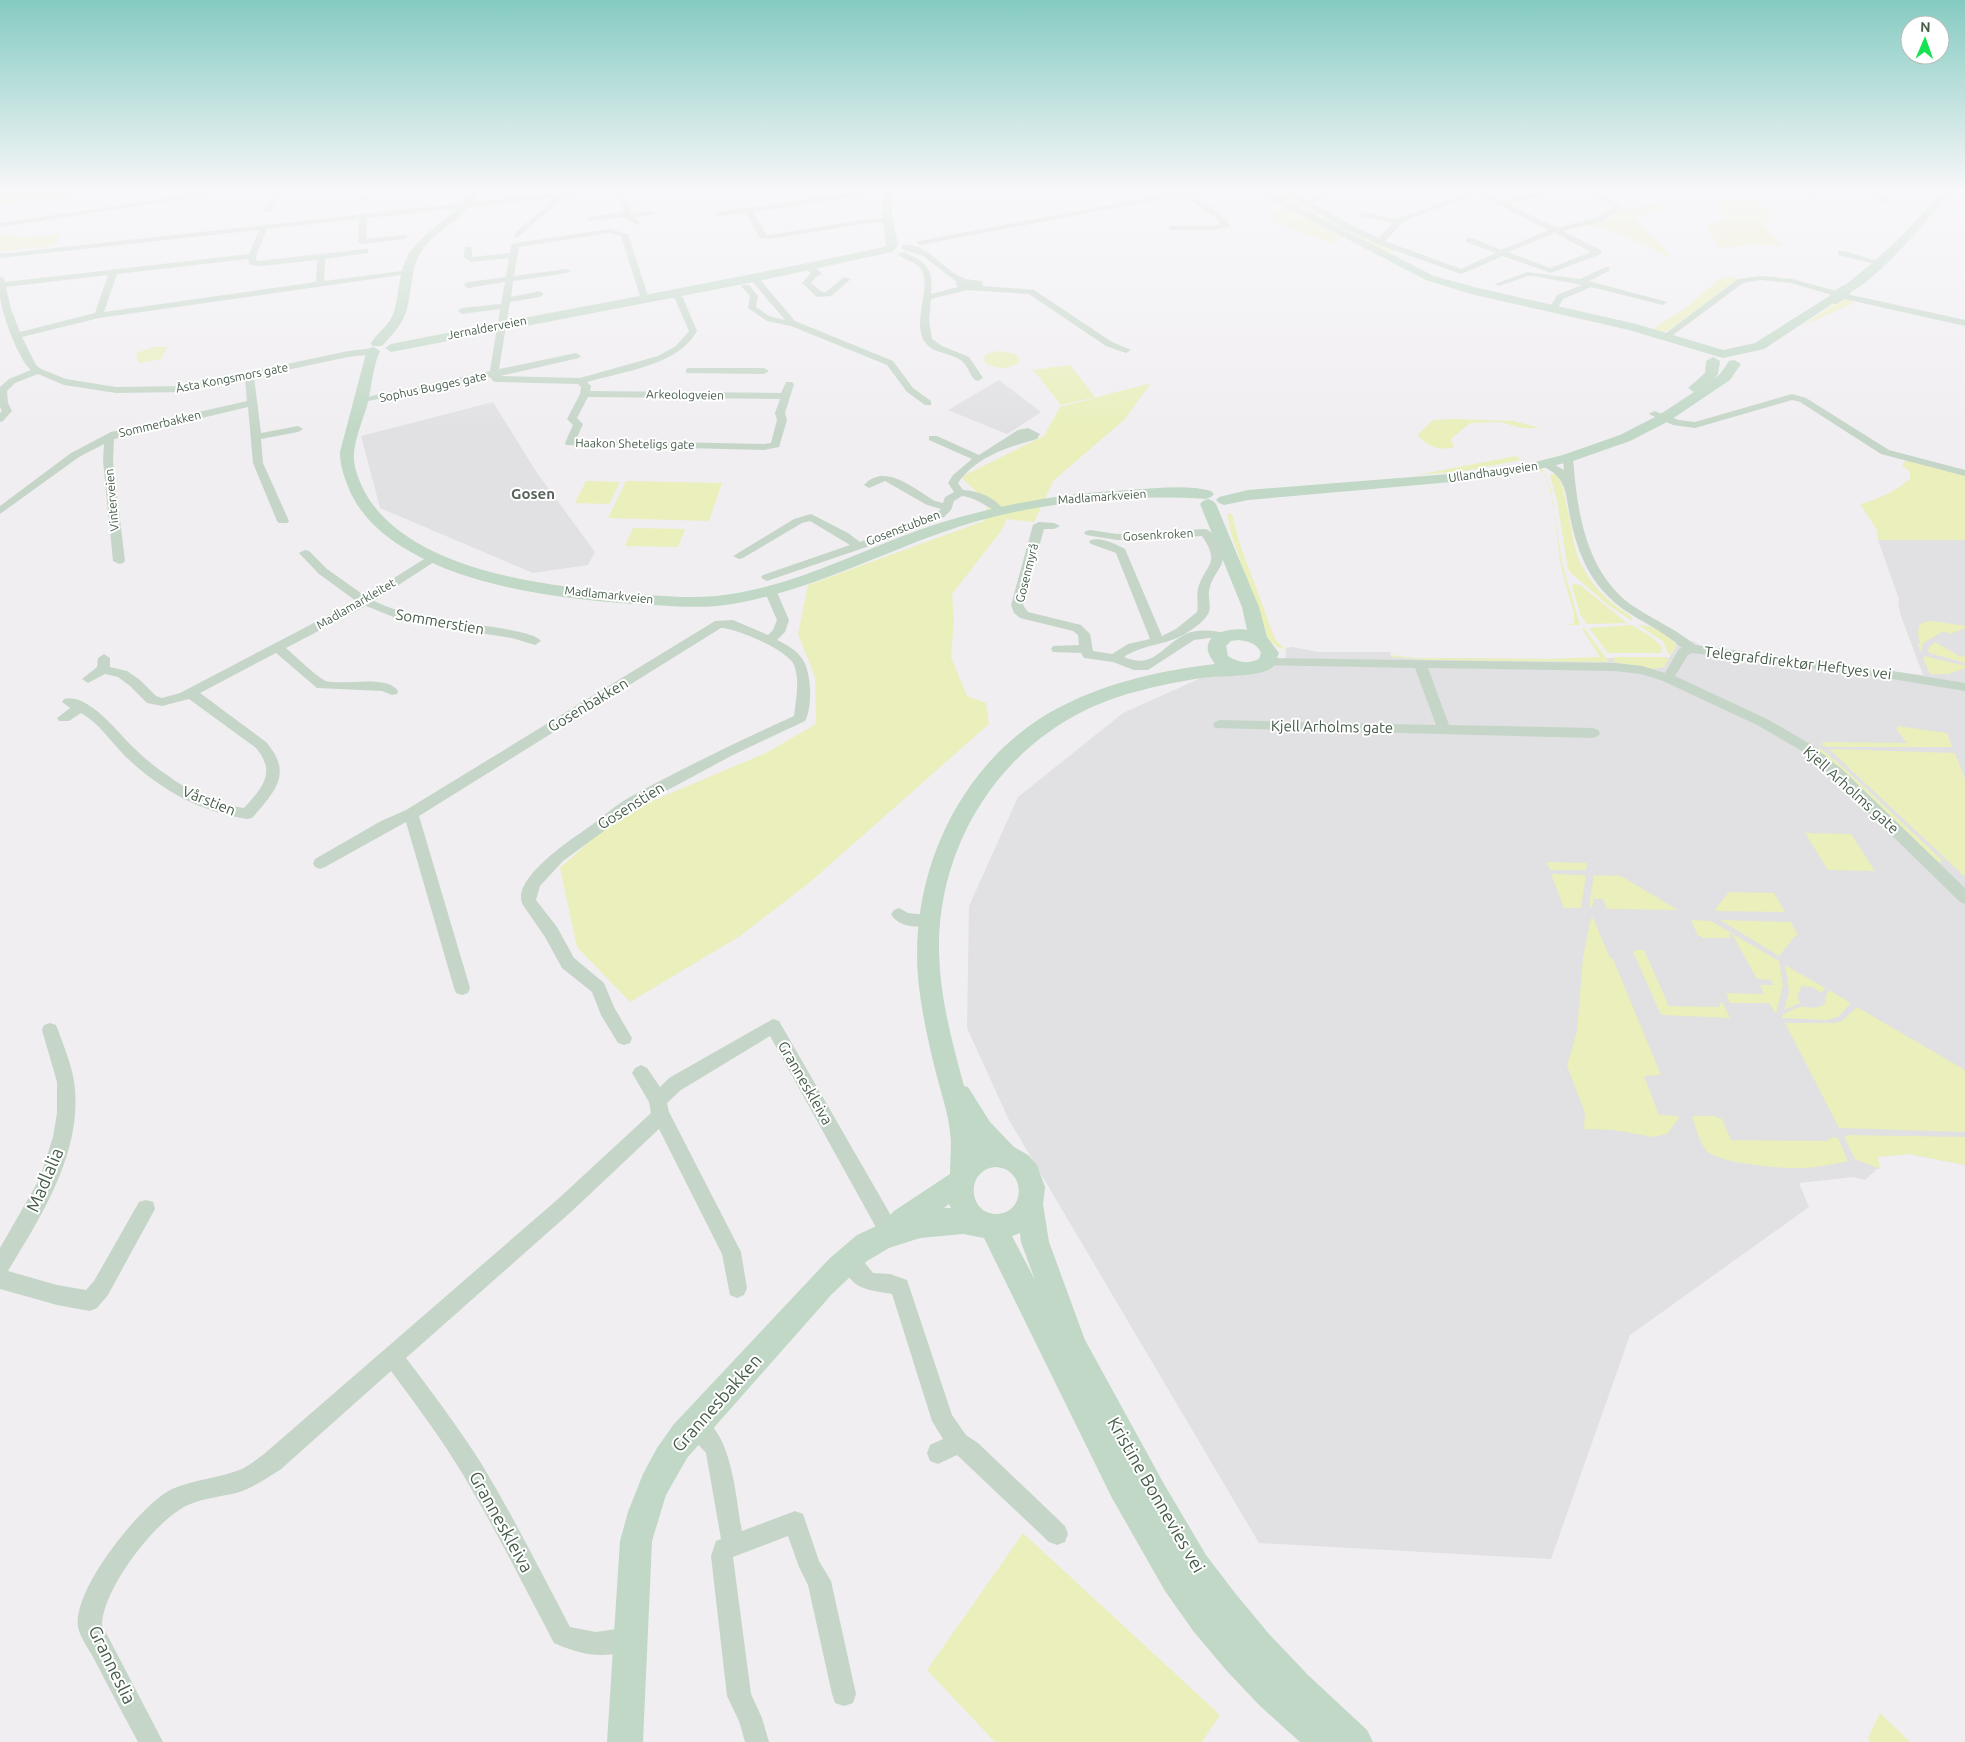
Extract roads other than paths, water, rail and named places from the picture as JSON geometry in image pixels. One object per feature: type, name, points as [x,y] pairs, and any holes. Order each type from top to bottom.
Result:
[{"type":"main road","name":"Jernalderveien","points":[[375,347],[437,338],[674,294],[750,283],[798,269]]},
{"type":"main road","points":[[1410,269],[1447,284],[1666,336],[1716,357],[1724,364],[1735,363]]},
{"type":"main road","name":"Ullandhaugveien","points":[[1213,500],[1248,495],[1463,477],[1546,464],[1568,458],[1625,438],[1659,416],[1712,387],[1725,377],[1735,363],[1767,349],[1873,269]]},
{"type":"main road","name":"Madlamarkveien","points":[[368,375],[379,356],[391,345],[408,308],[410,290],[405,271]]},
{"type":"main road","name":"Madlamarkveien","points":[[405,271],[401,309],[395,322],[375,347],[371,357],[368,375],[350,439],[348,466],[355,487],[367,510],[400,539],[433,558],[470,572],[520,584],[572,593],[617,598],[719,601],[993,512],[1100,502],[1183,499],[1213,500]]},
{"type":"main road","name":"Ullandhaugveien","points":[[1213,500],[1254,487],[1408,478],[1488,469],[1535,460],[1586,446],[1659,416],[1705,380],[1713,370],[1716,357],[1759,346],[1806,318]]},
{"type":"main road","points":[[962,1178],[971,1165],[981,1158],[993,1156],[1006,1157],[1017,1162],[1026,1170],[1032,1181],[1033,1193],[1030,1205],[1024,1215],[1015,1222],[1004,1226],[984,1224],[964,1207],[960,1197],[963,1134],[942,1049],[930,983],[929,920],[937,881],[948,845],[959,822],[983,784],[1011,752],[1044,726],[1080,705],[1113,692],[1176,677],[1221,668],[1257,667],[1264,648],[1256,632],[1251,604],[1246,597],[1213,500]]},
{"type":"main road","points":[[1176,677],[1239,629],[1243,620],[1246,597]]},
{"type":"main road","points":[[1223,643],[1245,635],[1264,648]]},
{"type":"main road","points":[[1223,643],[1228,664],[1242,668]]},
{"type":"main road","points":[[950,1080],[981,1130],[1006,1157]]},
{"type":"main road","name":"Grannesbakken","points":[[890,1233],[904,1220],[962,1178]]},
{"type":"main road","name":"Kristine Bonnevies vei","points":[[1030,1205],[1035,1242],[1074,1348],[1153,1494],[1195,1566],[1223,1605],[1257,1646],[1296,1687],[1356,1742]]},
{"type":"main road","name":"Grannesbakken","points":[[625,1742],[635,1549],[643,1512],[672,1452],[695,1424],[819,1289],[849,1259],[867,1245],[890,1233],[937,1222],[955,1219],[984,1224]]},
{"type":"main road","name":"Kristine Bonnevies vei","points":[[984,1224],[1043,1323],[1135,1508],[1177,1580],[1207,1621],[1244,1664],[1328,1742]]},
{"type":"street","points":[[0,419],[7,411],[3,403],[2,390],[12,381],[38,371],[28,360],[19,341],[7,309],[1,282],[137,269]]},
{"type":"street","points":[[320,284],[321,269]]},
{"type":"street","name":"Sophus Bugges gate","points":[[510,269],[503,325],[494,374],[496,379],[501,380],[580,381],[661,358],[685,344],[693,331],[679,298],[674,294]]},
{"type":"street","points":[[635,269],[645,299]]},
{"type":"street","points":[[813,269],[818,274],[813,275],[806,282],[820,295],[828,294],[847,279]]},
{"type":"street","points":[[926,269],[929,286],[924,325],[928,340],[934,346],[964,358],[973,368],[974,374],[978,378]]},
{"type":"street","name":"Jernalderveien","points":[[945,269],[964,285],[977,282],[980,284],[978,287],[1032,292],[1109,344],[1126,350]]},
{"type":"street","points":[[1453,269],[1461,272],[1468,269]]},
{"type":"street","points":[[1539,269],[1550,274],[1663,302]]},
{"type":"street","points":[[1499,284],[1527,274],[1550,274],[1560,269]]},
{"type":"street","points":[[1553,309],[1560,297],[1606,269]]},
{"type":"street","points":[[18,335],[99,315],[405,271]]},
{"type":"street","points":[[468,285],[567,271]]},
{"type":"street","points":[[99,315],[107,287],[114,272]]},
{"type":"street","points":[[1666,336],[1741,281],[1761,278],[1792,281],[1849,297],[1965,323]]},
{"type":"street","points":[[750,283],[754,296],[752,308],[762,317],[777,323],[792,323]]},
{"type":"street","points":[[750,283],[792,323],[890,363],[910,390],[928,403]]},
{"type":"street","points":[[926,298],[946,294],[964,285]]},
{"type":"street","points":[[929,286],[941,288],[946,294]]},
{"type":"street","points":[[462,311],[506,303],[540,294]]},
{"type":"street","name":"Åsta Kongsmors gate","points":[[38,371],[64,382],[93,388],[156,391],[199,387],[375,347]]},
{"type":"street","points":[[494,374],[576,356]]},
{"type":"street","points":[[689,371],[764,371]]},
{"type":"street","points":[[705,395],[714,371]]},
{"type":"street","name":"Sophus Bugges gate","points":[[371,399],[494,374]]},
{"type":"street","points":[[249,376],[258,463],[283,521]]},
{"type":"street","points":[[580,381],[586,386],[586,394]]},
{"type":"street","points":[[785,396],[789,384]]},
{"type":"street","name":"Arkeologveien","points":[[586,394],[785,396]]},
{"type":"street","name":"Haakon Sheteligs gate","points":[[586,394],[572,419],[578,424],[570,443],[772,446],[775,445],[782,420],[780,413],[785,396]]},
{"type":"street","points":[[1659,416],[1682,424],[1700,424],[1792,397],[1803,400],[1885,452],[1965,473]]},
{"type":"street","name":"Sommerbakken","points":[[0,510],[75,455],[123,432],[253,403]]},
{"type":"street","points":[[256,437],[298,428]]},
{"type":"street","name":"Vinterveien","points":[[109,438],[108,461],[119,562]]},
{"type":"street","points":[[934,438],[980,459]]},
{"type":"street","points":[[993,512],[980,497],[974,494],[960,493],[953,483],[955,478],[980,459],[1004,446]]},
{"type":"street","name":"Telegrafdirektør Heftyes vei","points":[[1568,458],[1571,490],[1585,551],[1594,573],[1606,589],[1622,604],[1680,638],[1691,649],[1886,674],[1965,687]]},
{"type":"street","name":"Telegrafdirektør Heftyes vei","points":[[1546,464],[1561,473],[1571,490]]},
{"type":"street","name":"Gosenstubben","points":[[869,485],[880,479],[887,478],[932,503],[946,507]]},
{"type":"street","name":"Gosenstubben","points":[[773,585],[857,545],[940,515],[950,499],[960,493]]},
{"type":"street","name":"Gosenstubben","points":[[739,556],[798,521],[811,517],[857,545]]},
{"type":"street","name":"Gosenmyrå","points":[[1054,526],[1038,525],[1017,605],[1018,610],[1024,616],[1077,628],[1084,634],[1086,649]]},
{"type":"street","name":"Gosenkroken","points":[[1115,658],[1123,650],[1132,646],[1170,637],[1199,617],[1205,609],[1202,596],[1204,586],[1216,563],[1216,555],[1210,538],[1204,532],[1090,537],[1121,551],[1157,640]]},
{"type":"street","name":"Sommerstien","points":[[305,552],[338,585],[385,612],[417,620],[470,629],[515,633],[535,642]]},
{"type":"street","name":"Madlamarkleitet","points":[[192,694],[221,676],[278,648],[364,601],[433,558]]},
{"type":"street","points":[[770,640],[783,625],[773,585]]},
{"type":"street","name":"Gosenbakken","points":[[320,863],[386,825],[411,814],[719,624],[733,624],[770,640]]},
{"type":"street","points":[[1057,649],[1086,649],[1088,655],[1115,658],[1134,666],[1148,666],[1194,635],[1203,634],[1223,643]]},
{"type":"street","name":"Gosenstien","points":[[624,1038],[607,1010],[598,988],[568,964],[551,932],[528,901],[529,892],[534,882],[558,857],[632,802],[728,752],[800,718],[804,688],[800,664],[795,657],[770,640]]},
{"type":"street","points":[[278,648],[322,685],[384,687],[392,691]]},
{"type":"street","points":[[1264,648],[1328,662]]},
{"type":"street","points":[[1264,648],[1328,662]]},
{"type":"street","points":[[1668,678],[1683,652],[1691,649]]},
{"type":"street","name":"Kjell Arholms gate","points":[[1328,662],[1615,667],[1642,670],[1668,678],[1767,724],[1807,748],[1838,774],[1965,898]]},
{"type":"street","points":[[88,679],[103,663],[135,683],[156,702],[168,701],[192,694]]},
{"type":"street","points":[[1420,664],[1444,730]]},
{"type":"street","name":"Vårstien","points":[[64,718],[75,704],[99,720],[157,778],[211,805],[246,814],[266,790],[276,767],[269,752],[261,745],[192,694]]},
{"type":"street","name":"Kjell Arholms gate","points":[[1220,725],[1593,733]]},
{"type":"street","points":[[411,814],[462,988]]},
{"type":"street","points":[[899,914],[905,919],[929,920]]},
{"type":"street","name":"Granneskleiva","points":[[332,1408],[565,1205],[658,1118],[659,1107],[675,1084],[773,1026],[890,1233]]},
{"type":"street","name":"Madlalia","points":[[0,1266],[39,1201],[60,1151],[65,1117],[66,1088],[50,1030]]},
{"type":"street","points":[[641,1073],[731,1252],[737,1288]]},
{"type":"street","points":[[0,1279],[57,1295],[90,1301],[98,1294],[146,1209]]},
{"type":"street","points":[[849,1259],[866,1280],[876,1284],[890,1282],[900,1287],[939,1411],[949,1432],[958,1443],[970,1451],[1057,1534]]},
{"type":"street","name":"Granneskleiva","points":[[392,1356],[431,1408],[472,1469],[502,1520],[562,1635],[579,1643],[608,1645],[630,1639]]},
{"type":"street","name":"Granneslia","points":[[152,1742],[90,1626],[91,1608],[94,1601],[129,1543],[158,1512],[192,1492],[228,1484],[250,1476],[272,1462],[332,1408]]},
{"type":"street","points":[[695,1424],[712,1443],[716,1451],[733,1544]]},
{"type":"street","points":[[938,1453],[958,1443]]},
{"type":"street","points":[[757,1742],[750,1718],[740,1696],[729,1627],[722,1556],[724,1549],[733,1544],[795,1522],[810,1567],[820,1581],[844,1694]]},
{"type":"district","name":"Gosen","points":[[533,494]]}]
